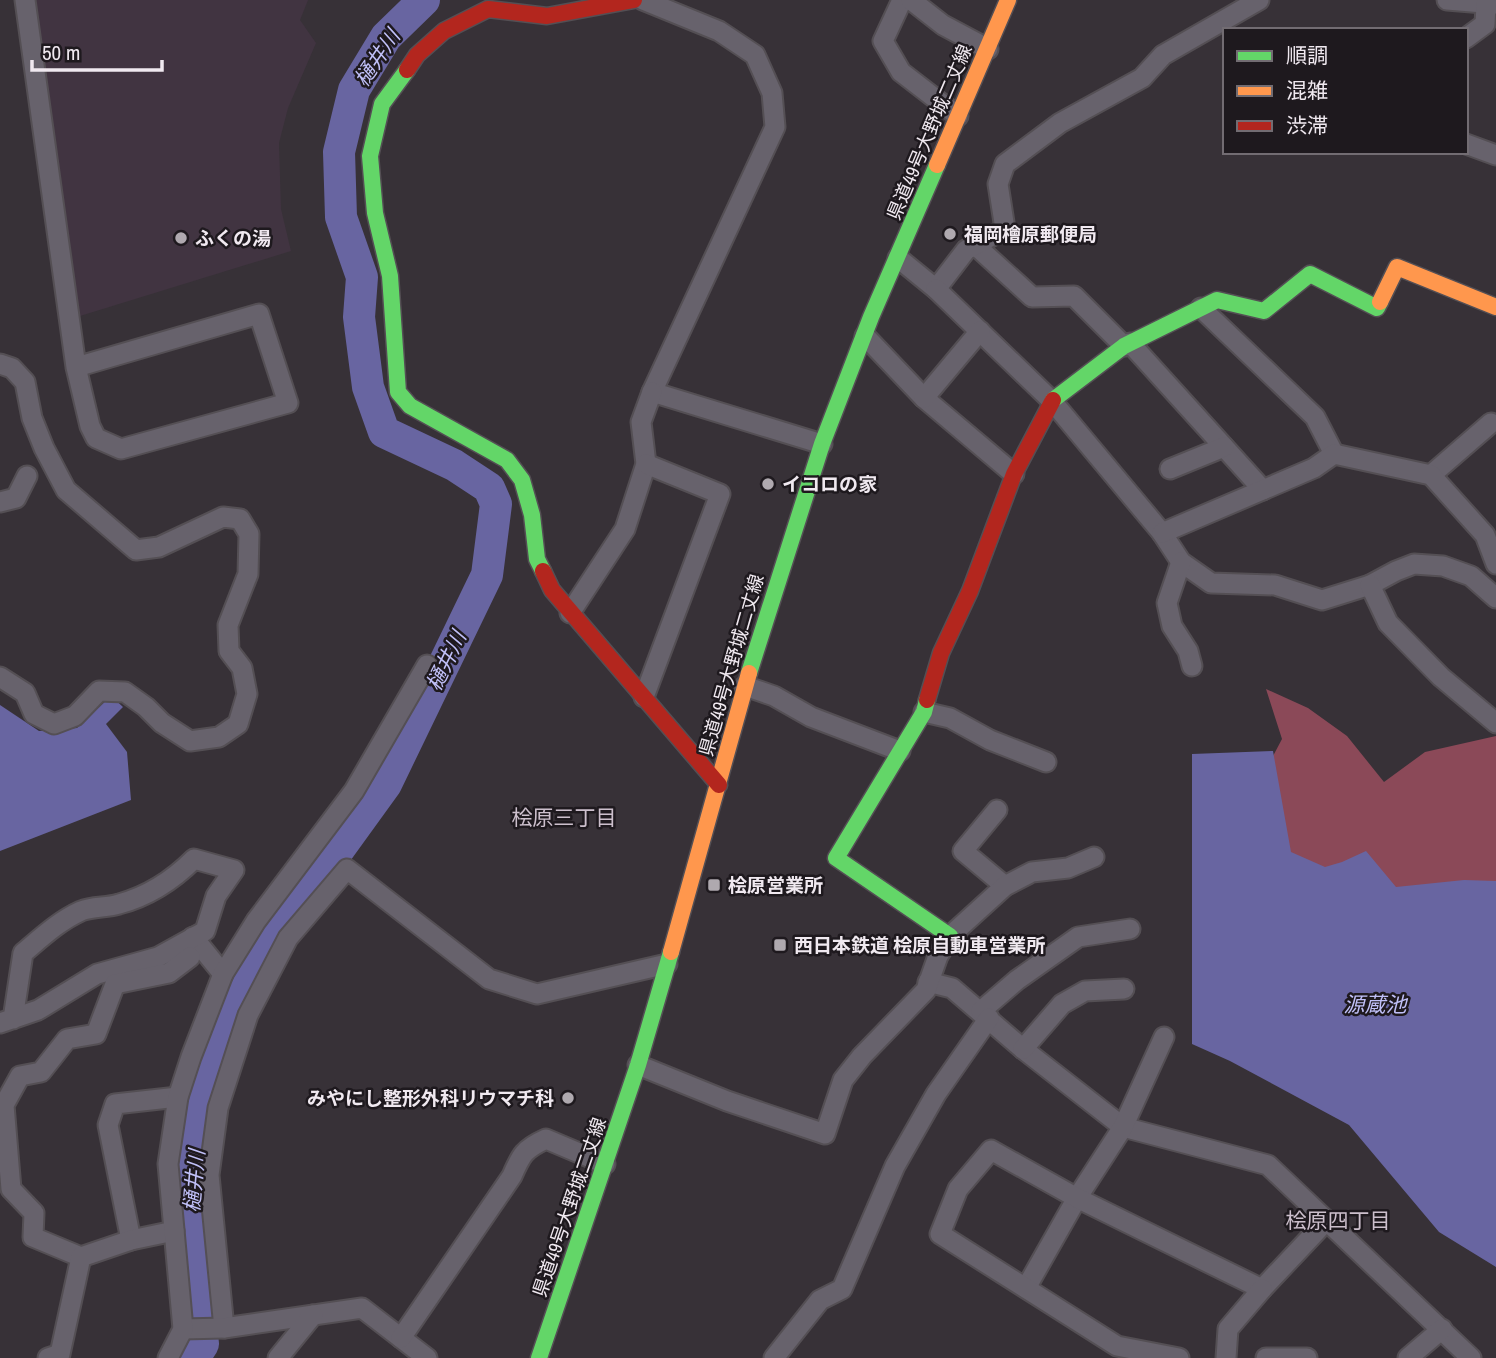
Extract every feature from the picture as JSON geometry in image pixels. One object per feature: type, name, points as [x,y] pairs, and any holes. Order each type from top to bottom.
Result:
[{"type":"street","points":[[25,0],[76,367],[90,426],[96,438],[121,449],[288,402],[258,314],[76,367]]},
{"type":"street","points":[[634,0],[547,16],[488,9],[444,31],[417,55],[382,104],[370,156],[375,213],[390,276],[398,392],[410,406],[507,460],[522,480],[531,515],[537,559],[552,590],[719,785]]},
{"type":"street","points":[[570,613],[625,529],[646,464],[641,422],[652,392],[775,127],[772,93],[755,55],[719,31],[643,0]]},
{"type":"street","points":[[902,0],[883,41],[901,72],[958,116]]},
{"type":"street","points":[[911,0],[943,25],[988,49]]},
{"type":"street","name":"県道49号大野城二丈線","points":[[539,1358],[638,1065],[701,855],[745,686],[822,444],[865,335],[1008,0]]},
{"type":"street","points":[[936,289],[966,250],[1005,229],[998,184],[1005,164],[1060,123],[1142,78],[1163,55],[1259,0]]},
{"type":"street","points":[[1447,0],[1491,5],[1485,24],[1468,37]]},
{"type":"street","points":[[1468,145],[1496,155]]},
{"type":"street","points":[[975,246],[1032,297],[1074,296],[1127,344],[1263,490]]},
{"type":"street","points":[[898,258],[936,289],[1052,401],[1162,533],[1181,562],[1211,583],[1276,585],[1322,600],[1370,585],[1395,571],[1414,565],[1443,566],[1471,576],[1496,597]]},
{"type":"street","points":[[950,936],[836,858],[924,712],[941,653],[970,591],[1014,474],[1052,401],[1127,344],[1217,300],[1264,311],[1310,274],[1377,308],[1397,267],[1496,307]]},
{"type":"street","points":[[1201,308],[1315,418],[1334,453],[1431,475],[1485,535],[1496,564]]},
{"type":"street","points":[[924,398],[980,331]]},
{"type":"street","points":[[865,335],[924,398],[1014,474]]},
{"type":"street","points":[[0,364],[12,368],[25,382],[32,418],[66,490],[136,550],[159,547],[223,517],[240,519],[249,534],[248,574],[228,625],[229,651],[242,668],[247,694],[238,724],[219,737],[190,741],[162,723],[125,692],[99,691],[75,716],[54,724],[34,714],[25,694],[0,677]]},
{"type":"street","points":[[652,392],[822,444]]},
{"type":"street","points":[[1431,475],[1491,423]]},
{"type":"street","points":[[1170,469],[1224,447]]},
{"type":"street","points":[[1162,533],[1314,468],[1334,453]]},
{"type":"street","points":[[644,697],[720,494],[646,464]]},
{"type":"street","points":[[0,502],[16,498],[27,476]]},
{"type":"street","points":[[1181,562],[1167,603],[1172,626],[1188,651],[1192,666]]},
{"type":"street","points":[[1370,585],[1388,623],[1441,677],[1496,723]]},
{"type":"street","points":[[168,1358],[188,1329],[174,1231],[168,1164],[178,1097],[223,974],[256,921],[354,791],[427,665]]},
{"type":"street","points":[[745,686],[774,696],[811,717],[900,751]]},
{"type":"street","points":[[924,712],[950,718],[990,740],[1046,762]]},
{"type":"street","points":[[997,810],[962,851],[1005,886]]},
{"type":"street","points":[[638,1065],[727,1101],[825,1134],[843,1080],[862,1056],[926,990],[938,956],[950,936],[1005,886],[1032,872],[1068,868],[1094,857]]},
{"type":"street","points":[[194,859],[234,870],[216,896],[205,931],[158,957],[97,974],[38,1010],[7,1021],[23,953],[62,920],[85,909],[118,904],[155,891],[194,859]]},
{"type":"street","points":[[220,1329],[209,1175],[218,1108],[248,1015],[288,938],[347,869],[489,979],[537,994],[667,964]]},
{"type":"street","points":[[774,1358],[820,1300],[842,1289],[895,1166],[985,1014],[1017,980],[1078,937],[1130,929]]},
{"type":"street","points":[[193,937],[223,974]]},
{"type":"street","points":[[174,1231],[131,1240],[81,1257],[33,1237],[34,1213],[11,1189],[4,1105],[20,1076],[41,1072],[68,1039],[96,1034],[115,984],[169,973],[190,957]]},
{"type":"street","points":[[928,982],[952,988],[1023,1049],[1123,1127],[1268,1165],[1471,1358]]},
{"type":"street","points":[[1023,1049],[1062,1004],[1084,991],[1124,989]]},
{"type":"street","points":[[1026,1288],[1077,1198],[1123,1127],[1164,1037]]},
{"type":"street","points":[[131,1240],[108,1125],[115,1104],[178,1097]]},
{"type":"street","points":[[401,1338],[512,1176],[522,1154],[546,1139],[606,1164]]},
{"type":"street","points":[[1179,1358],[1117,1346],[940,1234],[958,1189],[991,1150],[1077,1198],[1262,1289]]},
{"type":"street","points":[[1226,1358],[1228,1329],[1327,1220]]},
{"type":"street","points":[[48,1358],[60,1354],[81,1257]]},
{"type":"street","points":[[188,1329],[220,1329],[362,1308],[427,1358]]},
{"type":"street","points":[[278,1358],[313,1315]]},
{"type":"street","points":[[1408,1358],[1442,1329]]},
{"type":"street","points":[[1265,1358],[1307,1358]]},
{"type":"shaded area","points":[[31,0],[308,0],[300,20],[316,43],[288,108],[279,143],[281,209],[291,251],[80,316]]},
{"type":"shaded area","points":[[1266,689],[1308,708],[1347,736],[1384,782],[1425,752],[1496,736],[1496,897],[1422,896],[1324,877],[1275,855],[1264,773],[1282,739]]},
{"type":"water","points":[[111,696],[123,707],[106,724],[127,752],[131,800],[0,851],[0,705],[39,731],[77,728]]},
{"type":"water","name":"源蔵池","points":[[1273,751],[1291,852],[1325,867],[1366,851],[1396,887],[1464,880],[1496,881],[1496,1267],[1439,1232],[1349,1125],[1230,1061],[1192,1044],[1192,754]]},
{"type":"waterway","name":"樋井川","points":[[194,1358],[203,1344],[189,1212],[203,1093],[245,979],[386,784],[487,575],[496,504],[489,488],[454,465],[384,432],[368,387],[359,317],[362,277],[341,217],[339,152],[354,90],[386,37],[424,0]]},
{"type":"traffic: fast","points":[[407,70],[382,104],[370,156],[375,213],[390,276],[398,392],[410,406],[507,460],[522,480],[532,515],[537,559],[543,571]]},
{"type":"traffic: fast","points":[[749,673],[822,444],[871,317],[937,165]]},
{"type":"traffic: fast","points":[[1053,400],[1124,346],[1217,300],[1264,311],[1310,274],[1377,308],[1380,302]]},
{"type":"traffic: fast","points":[[927,700],[924,712],[836,858],[950,936]]},
{"type":"traffic: fast","points":[[539,1358],[638,1065],[671,952]]},
{"type":"traffic: slow","points":[[937,165],[1008,0]]},
{"type":"traffic: slow","points":[[1380,302],[1397,267],[1496,307]]},
{"type":"traffic: slow","points":[[671,952],[749,673]]},
{"type":"traffic: jam","points":[[407,70],[417,55],[444,31],[488,9],[547,16],[634,0]]},
{"type":"traffic: jam","points":[[927,700],[941,653],[970,591],[1014,474],[1053,400]]},
{"type":"traffic: jam","points":[[543,571],[552,590],[719,785]]},
{"type":"place","name":"福岡檜原郵便局","points":[[950,234]]},
{"type":"place","name":"ふくの湯","points":[[181,238]]},
{"type":"place","name":"イコロの家","points":[[768,484]]},
{"type":"place","name":"桧原営業所","points":[[714,885]]},
{"type":"place","name":"西日本鉄道 桧原自動車営業所","points":[[780,945]]},
{"type":"place","name":"みやにし整形外科リウマチ科","points":[[568,1098]]},
{"type":"district","name":"桧原三丁目","points":[[564,817]]},
{"type":"district","name":"桧原四丁目","points":[[1338,1220]]}]
